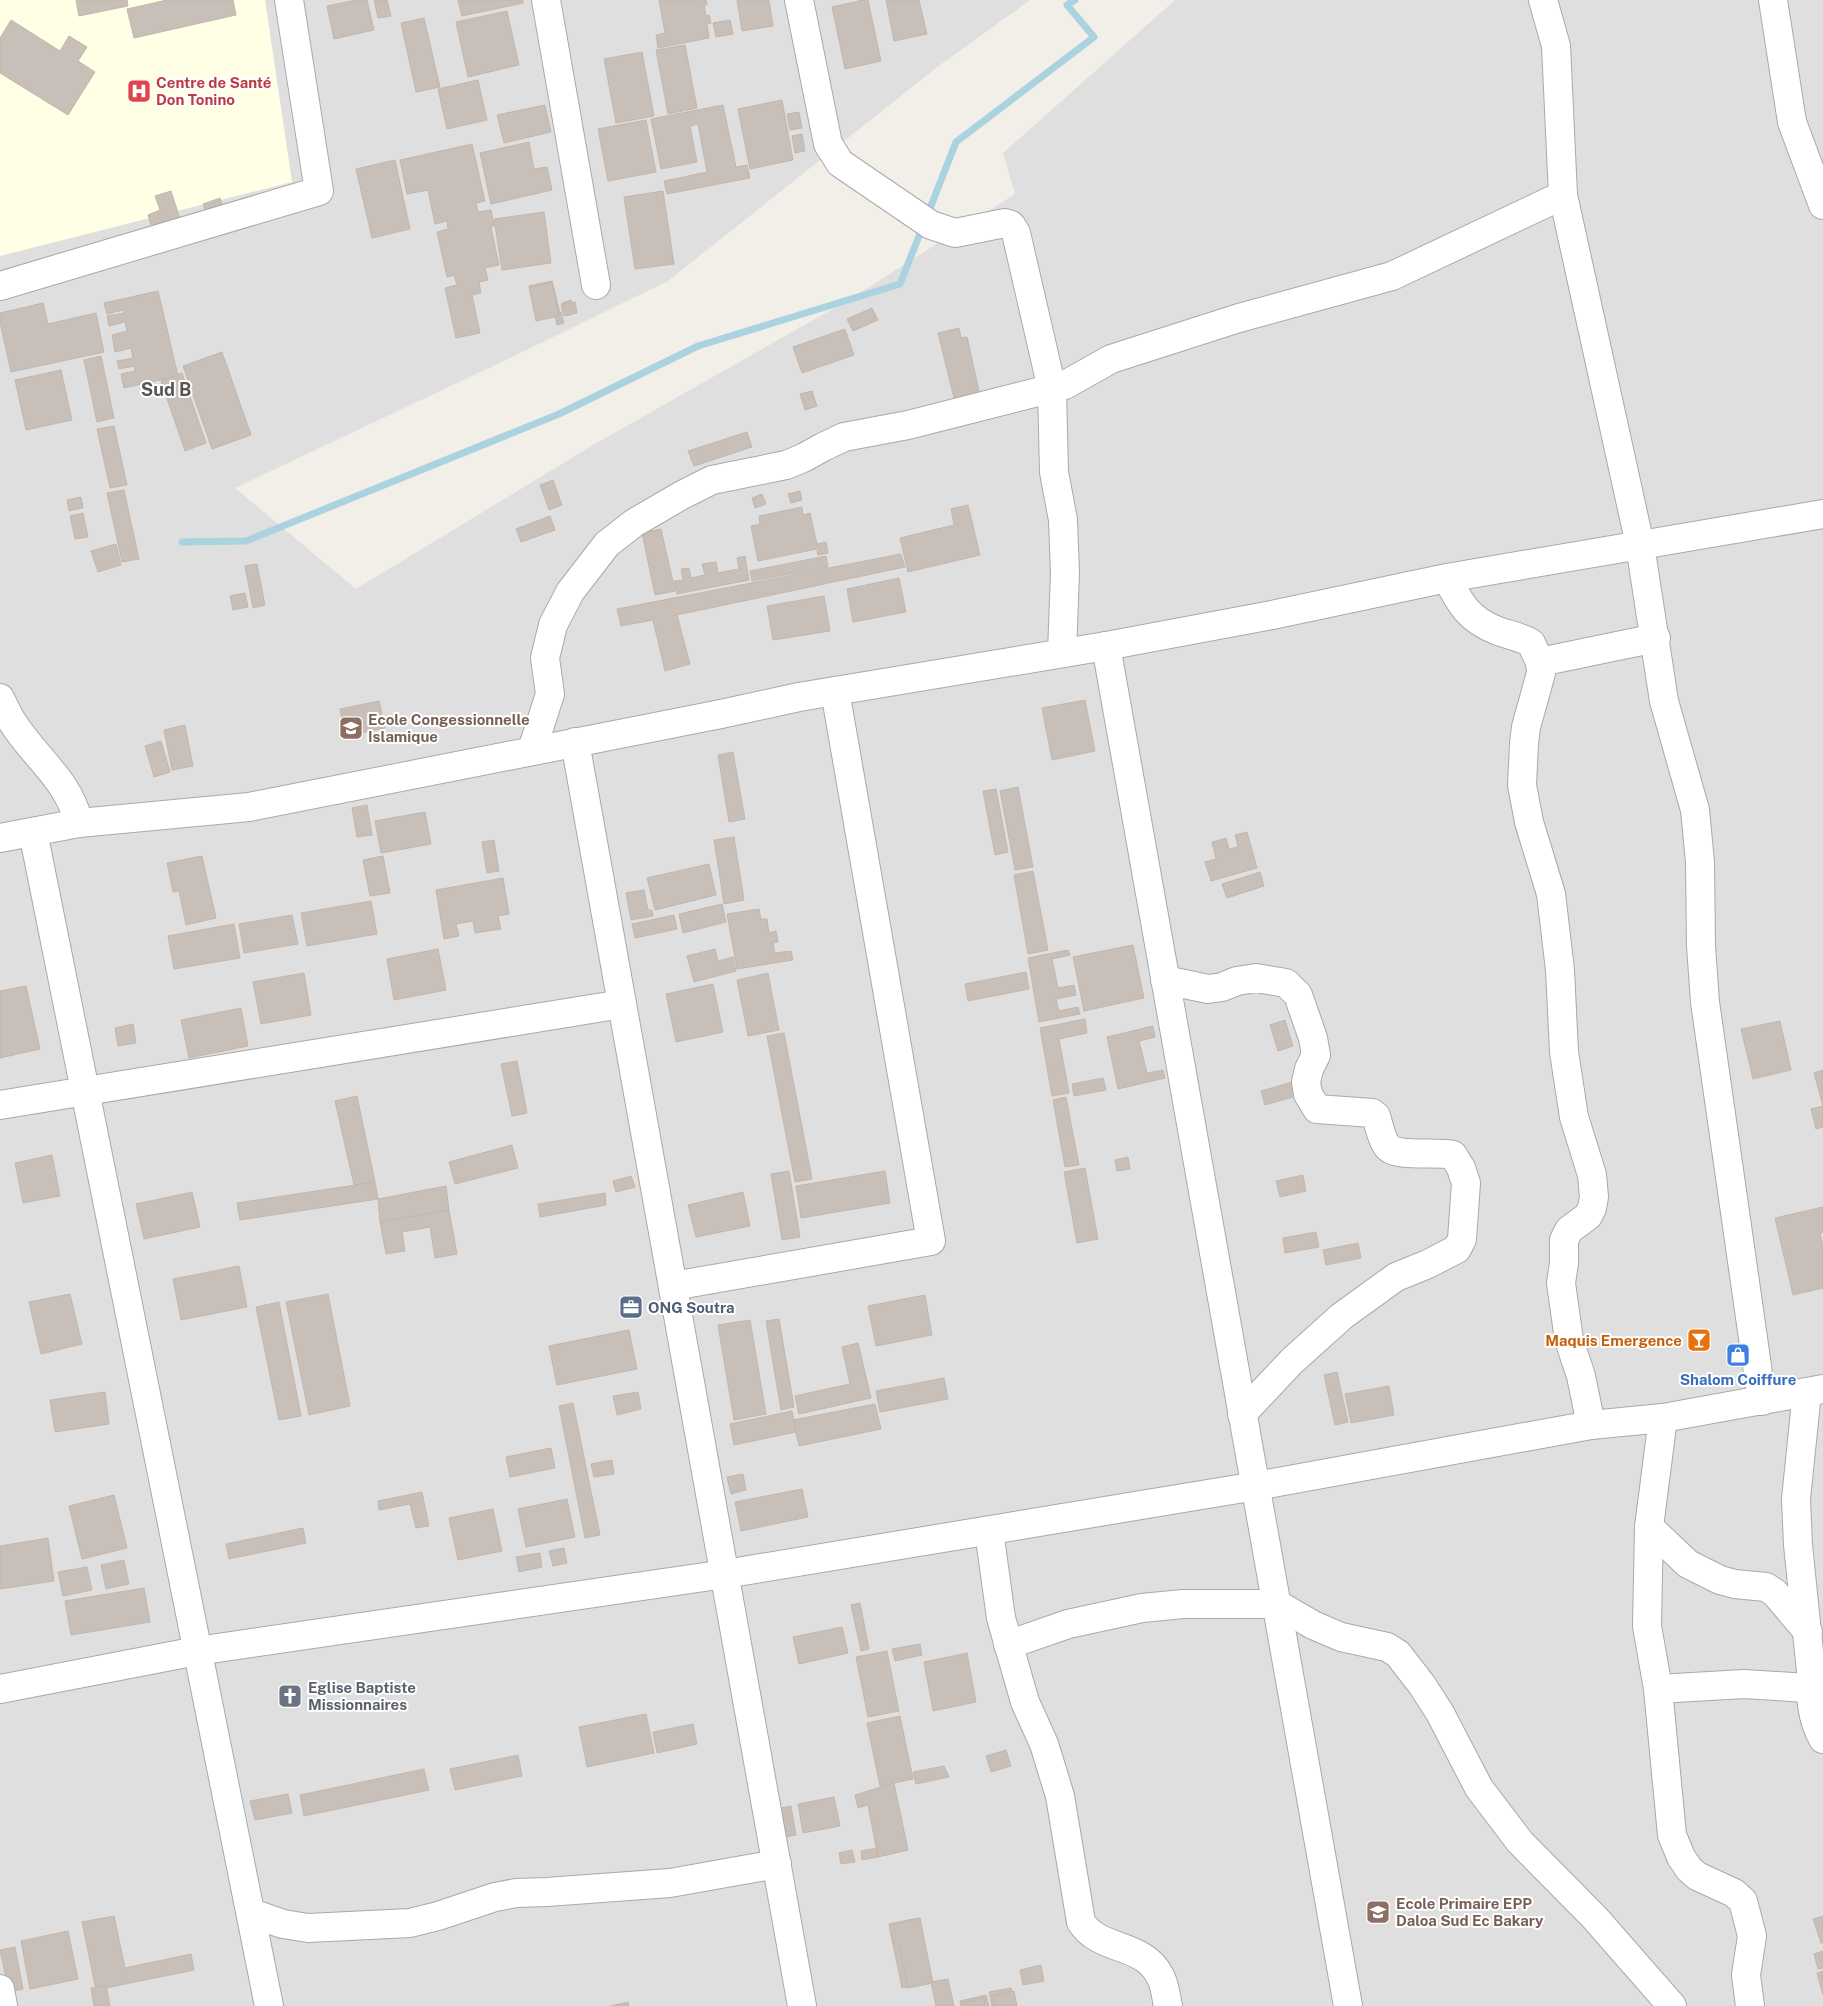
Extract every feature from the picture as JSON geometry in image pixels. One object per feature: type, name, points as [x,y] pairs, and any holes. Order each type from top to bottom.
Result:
[{"type":"street","points":[[0,286],[319,191],[289,0]]},
{"type":"street","points":[[546,0],[596,285]]},
{"type":"street","points":[[799,0],[828,144],[840,163],[931,225],[955,233],[1005,224],[1011,225],[1016,233],[1052,389],[1054,472],[1063,520],[1065,573],[1062,653]]},
{"type":"street","points":[[1543,0],[1556,46],[1562,195],[1640,545],[1656,638],[1664,701],[1696,810],[1700,862],[1700,946],[1705,1002],[1762,1401]]},
{"type":"street","points":[[1773,0],[1792,122],[1823,206]]},
{"type":"street","points":[[532,750],[550,694],[545,658],[553,625],[570,592],[607,544],[634,523],[682,495],[712,480],[786,465],[803,458],[823,446],[844,438],[908,425],[1065,385],[1111,359],[1239,318],[1392,276],[1562,195]]},
{"type":"street","points":[[0,838],[78,824],[248,807],[835,691],[1106,646],[1272,615],[1447,578],[1823,514]]},
{"type":"street","points":[[1447,578],[1458,601],[1467,612],[1487,626],[1532,643],[1540,662],[1539,684],[1526,727],[1522,784],[1529,822],[1550,894],[1560,970],[1564,1052],[1574,1118],[1592,1175],[1594,1198],[1592,1208],[1588,1216],[1570,1230],[1564,1240],[1564,1263],[1560,1283],[1569,1340],[1581,1376],[1591,1425]]},
{"type":"street","points":[[1540,662],[1656,638]]},
{"type":"street","points":[[1106,646],[1348,2006]]},
{"type":"street","points":[[673,1286],[931,1241],[835,691]]},
{"type":"street","points":[[0,698],[14,723],[45,761],[70,797],[78,824]]},
{"type":"street","points":[[575,742],[802,2006]]},
{"type":"street","points":[[32,832],[269,2006]]},
{"type":"street","points":[[1165,980],[1208,989],[1256,978],[1286,983],[1298,995],[1312,1032],[1316,1055],[1309,1069],[1306,1082],[1308,1094],[1317,1109],[1372,1113],[1376,1116],[1387,1147],[1392,1151],[1399,1153],[1444,1153],[1453,1155],[1461,1168],[1466,1183],[1462,1239],[1457,1249],[1428,1264],[1396,1277],[1349,1311],[1292,1361],[1242,1414]]},
{"type":"street","points":[[0,1105],[622,1004]]},
{"type":"street","points":[[0,1689],[198,1651],[725,1574],[1256,1486],[1591,1425],[1664,1418],[1815,1391],[1796,1499],[1815,1639],[1811,1671],[1816,1689],[1812,1710],[1823,1739]]},
{"type":"street","points":[[1664,1418],[1649,1527],[1647,1626],[1658,1690],[1672,1835],[1681,1857],[1689,1870],[1697,1876],[1734,1893],[1743,1901],[1752,1936],[1746,1975],[1750,2006]]},
{"type":"street","points":[[1649,1527],[1688,1564],[1720,1580],[1735,1584],[1766,1587],[1775,1593],[1815,1639]]},
{"type":"street","points":[[989,1531],[1001,1618],[1008,1645],[1025,1702],[1044,1744],[1060,1796],[1081,1922],[1087,1931],[1099,1940],[1138,1953],[1150,1964],[1160,1976],[1168,2006]]},
{"type":"street","points":[[1008,1645],[1068,1624],[1142,1608],[1183,1604],[1276,1604],[1313,1625],[1341,1637],[1387,1647],[1398,1654],[1411,1670],[1440,1713],[1479,1788],[1520,1842],[1595,1918],[1672,2006]]},
{"type":"street","points":[[1658,1690],[1744,1684],[1816,1689]]},
{"type":"street","points":[[252,1920],[260,1916],[283,1924],[308,1928],[410,1923],[516,1892],[547,1892],[670,1883],[777,1864]]},
{"type":"street","points":[[0,1989],[3,2006]]},
{"type":"shaded area","points":[[0,0],[1030,0],[936,68],[668,281],[235,488],[356,589],[593,445],[852,298],[1015,194],[1003,153],[1175,0],[1823,0],[1823,2006],[0,2006]]},
{"type":"shaded area","name":"Centre de Santé Don Tonino","points":[[0,0],[265,0],[292,182],[0,256]]},
{"type":"building","points":[[76,0],[127,0],[128,6],[79,16]]},
{"type":"building","points":[[167,0],[233,0],[236,15],[134,38],[127,9]]},
{"type":"building","points":[[356,0],[367,0],[374,30],[334,39],[327,6]]},
{"type":"building","points":[[374,0],[387,0],[391,16],[378,18]]},
{"type":"building","points":[[458,0],[523,0],[523,3],[462,16]]},
{"type":"building","points":[[659,0],[706,0],[707,5],[704,5],[706,16],[709,15],[711,23],[707,24],[709,38],[658,48],[656,35],[665,33]]},
{"type":"building","points":[[737,0],[769,0],[773,26],[742,31]]},
{"type":"building","points":[[868,0],[881,61],[845,69],[832,7]]},
{"type":"building","points":[[886,0],[919,0],[927,34],[894,41]]},
{"type":"building","points":[[507,11],[519,65],[468,77],[456,22]]},
{"type":"building","points":[[424,18],[440,87],[416,92],[401,23]]},
{"type":"building","points":[[11,20],[60,51],[69,36],[87,47],[78,61],[95,72],[68,115],[0,73],[0,38]]},
{"type":"building","points":[[730,20],[733,34],[716,37],[713,23]]},
{"type":"building","points":[[685,45],[697,108],[668,114],[656,50]]},
{"type":"building","points":[[642,52],[654,116],[616,123],[604,59]]},
{"type":"building","points":[[478,80],[487,120],[447,129],[438,89]]},
{"type":"building","points":[[782,100],[793,160],[750,169],[738,109]]},
{"type":"building","points":[[545,105],[551,132],[504,143],[497,115]]},
{"type":"building","points":[[723,105],[736,167],[747,165],[750,178],[667,194],[664,181],[707,172],[698,124],[690,126],[697,162],[661,169],[651,119]]},
{"type":"building","points":[[799,112],[802,128],[790,130],[787,114]]},
{"type":"building","points":[[646,120],[656,172],[608,181],[598,129]]},
{"type":"building","points":[[802,134],[805,151],[795,153],[792,136]]},
{"type":"building","points":[[529,142],[534,169],[547,167],[552,190],[491,204],[480,153]]},
{"type":"building","points":[[472,144],[485,201],[476,203],[478,212],[491,210],[494,226],[491,227],[499,265],[485,268],[488,280],[479,282],[481,293],[472,295],[480,333],[456,338],[445,288],[457,285],[454,275],[447,277],[437,232],[448,229],[447,221],[435,224],[428,190],[407,194],[400,160]]},
{"type":"building","points":[[395,160],[410,229],[372,238],[356,169]]},
{"type":"building","points":[[171,191],[180,219],[152,228],[148,215],[160,210],[155,196]]},
{"type":"building","points":[[663,191],[674,264],[635,269],[624,197]]},
{"type":"building","points":[[220,198],[224,209],[207,214],[203,204]]},
{"type":"building","points":[[544,212],[551,263],[502,270],[494,219]]},
{"type":"building","points":[[552,281],[564,323],[557,325],[555,316],[537,320],[529,286]]},
{"type":"building","points":[[552,282],[559,316],[536,321],[529,287]]},
{"type":"building","points":[[158,291],[178,376],[124,388],[121,374],[135,371],[134,366],[119,369],[117,361],[133,358],[131,348],[115,352],[112,335],[127,331],[125,322],[109,326],[107,316],[124,313],[123,310],[107,314],[104,303]]},
{"type":"building","points":[[571,300],[575,313],[566,316],[562,303]]},
{"type":"building","points":[[575,302],[577,313],[564,316],[561,305]]},
{"type":"building","points":[[43,303],[48,324],[96,313],[104,352],[11,372],[0,322],[0,313]]},
{"type":"building","points":[[872,308],[878,320],[853,331],[847,319]]},
{"type":"building","points":[[959,328],[961,338],[967,337],[979,391],[954,398],[938,333]]},
{"type":"building","points":[[845,329],[854,355],[802,373],[793,347]]},
{"type":"building","points":[[222,352],[251,435],[212,449],[183,366]]},
{"type":"building","points":[[101,356],[114,418],[97,422],[84,360]]},
{"type":"building","points":[[61,370],[72,420],[26,430],[15,380]]},
{"type":"building","points":[[182,373],[206,443],[185,451],[161,381]]},
{"type":"building","points":[[812,391],[817,406],[805,410],[800,394]]},
{"type":"building","points":[[114,426],[127,485],[110,488],[97,429]]},
{"type":"building","points":[[747,432],[752,447],[694,466],[688,451]]},
{"type":"building","points":[[553,480],[562,505],[549,510],[540,485]]},
{"type":"building","points":[[124,490],[139,559],[122,562],[107,493]]},
{"type":"building","points":[[800,491],[802,500],[791,503],[788,494]]},
{"type":"building","points":[[762,494],[766,504],[755,508],[752,498]]},
{"type":"building","points":[[81,497],[83,508],[69,511],[67,500]]},
{"type":"building","points":[[968,505],[980,555],[908,572],[900,538],[954,525],[951,509]]},
{"type":"building","points":[[802,507],[803,515],[810,513],[817,544],[826,542],[828,553],[818,555],[817,549],[758,561],[751,526],[760,524],[759,516]]},
{"type":"building","points":[[83,513],[88,537],[75,539],[70,516]]},
{"type":"building","points":[[550,516],[555,530],[521,542],[516,529]]},
{"type":"building","points":[[661,529],[675,591],[655,595],[642,533]]},
{"type":"building","points":[[116,544],[121,565],[98,572],[91,551]]},
{"type":"building","points":[[901,554],[905,567],[677,615],[690,664],[665,671],[653,620],[621,626],[617,609]]},
{"type":"building","points":[[745,556],[749,580],[677,594],[674,581],[683,580],[681,569],[689,568],[691,578],[705,575],[702,564],[716,562],[718,573],[739,569],[737,558]]},
{"type":"building","points":[[826,556],[828,567],[752,581],[750,571]]},
{"type":"building","points":[[257,564],[265,605],[253,608],[245,566]]},
{"type":"building","points":[[899,578],[906,612],[853,622],[847,589]]},
{"type":"building","points":[[245,593],[248,607],[233,610],[230,596]]},
{"type":"building","points":[[824,596],[830,631],[773,640],[767,606]]},
{"type":"building","points":[[1085,700],[1095,751],[1052,760],[1042,708]]},
{"type":"building","points":[[379,701],[385,728],[345,736],[340,709]]},
{"type":"building","points":[[185,725],[193,766],[172,770],[164,730]]},
{"type":"building","points":[[161,741],[170,772],[154,777],[145,746]]},
{"type":"building","points":[[733,752],[745,819],[729,822],[718,755]]},
{"type":"building","points":[[1018,787],[1033,867],[1015,870],[1000,791]]},
{"type":"building","points":[[996,789],[1008,852],[995,855],[983,791]]},
{"type":"building","points":[[367,805],[372,835],[357,837],[352,808]]},
{"type":"building","points":[[425,812],[431,844],[381,853],[375,821]]},
{"type":"building","points":[[1247,832],[1257,868],[1211,881],[1205,862],[1216,859],[1212,842],[1226,838],[1229,849],[1238,847],[1235,835]]},
{"type":"building","points":[[734,837],[744,900],[724,904],[714,840]]},
{"type":"building","points":[[494,840],[499,871],[487,873],[482,842]]},
{"type":"building","points":[[202,856],[216,918],[186,925],[179,891],[173,892],[167,863]]},
{"type":"building","points":[[383,856],[390,893],[370,896],[363,860]]},
{"type":"building","points":[[709,864],[716,895],[655,910],[647,878]]},
{"type":"building","points":[[1033,871],[1048,950],[1028,954],[1014,875]]},
{"type":"building","points":[[1260,872],[1264,886],[1227,898],[1222,884]]},
{"type":"building","points":[[503,878],[509,914],[498,916],[501,929],[475,933],[473,921],[456,924],[459,936],[444,939],[436,890]]},
{"type":"building","points":[[644,890],[648,910],[652,910],[653,916],[631,920],[626,893]]},
{"type":"building","points":[[371,901],[377,934],[307,946],[301,913]]},
{"type":"building","points":[[722,904],[726,922],[683,933],[679,914]]},
{"type":"building","points":[[759,909],[761,919],[767,919],[769,933],[776,931],[778,942],[773,943],[775,953],[791,951],[793,960],[737,969],[727,914]]},
{"type":"building","points":[[292,915],[298,944],[244,953],[239,924]]},
{"type":"building","points":[[674,915],[677,929],[635,938],[632,924]]},
{"type":"building","points":[[234,924],[240,958],[174,969],[168,936]]},
{"type":"building","points":[[1133,945],[1144,998],[1084,1011],[1073,957]]},
{"type":"building","points":[[438,949],[446,990],[394,1000],[387,959]]},
{"type":"building","points":[[715,949],[718,961],[733,957],[736,971],[694,982],[687,956]]},
{"type":"building","points":[[1068,950],[1070,955],[1052,959],[1058,988],[1074,985],[1076,995],[1056,999],[1059,1011],[1078,1007],[1080,1014],[1039,1022],[1028,958]]},
{"type":"building","points":[[1026,972],[1029,989],[968,1001],[965,984]]},
{"type":"building","points":[[304,973],[311,1015],[261,1024],[253,982]]},
{"type":"building","points":[[768,973],[779,1030],[748,1036],[737,980]]},
{"type":"building","points":[[713,984],[723,1032],[676,1042],[666,994]]},
{"type":"building","points":[[26,986],[40,1049],[0,1058],[0,991]]},
{"type":"building","points":[[241,1008],[248,1046],[189,1058],[181,1020]]},
{"type":"building","points":[[1085,1019],[1087,1033],[1059,1039],[1069,1093],[1052,1096],[1040,1028]]},
{"type":"building","points":[[1285,1020],[1293,1046],[1278,1051],[1270,1025]]},
{"type":"building","points":[[1780,1021],[1791,1070],[1753,1079],[1741,1029]]},
{"type":"building","points":[[133,1024],[136,1043],[118,1046],[115,1028]]},
{"type":"building","points":[[1153,1026],[1155,1037],[1139,1041],[1147,1073],[1163,1070],[1165,1078],[1118,1089],[1107,1037]]},
{"type":"building","points":[[784,1033],[812,1179],[795,1182],[767,1036]]},
{"type":"building","points":[[517,1061],[527,1113],[512,1116],[501,1064]]},
{"type":"building","points":[[1823,1070],[1823,1106],[1814,1073]]},
{"type":"building","points":[[1103,1078],[1106,1090],[1074,1096],[1072,1084]]},
{"type":"building","points":[[1299,1080],[1303,1094],[1265,1105],[1261,1091]]},
{"type":"building","points":[[357,1096],[375,1182],[354,1185],[335,1101]]},
{"type":"building","points":[[1066,1097],[1079,1165],[1065,1167],[1053,1100]]},
{"type":"building","points":[[1823,1106],[1823,1127],[1816,1129],[1811,1109]]},
{"type":"building","points":[[512,1145],[518,1168],[455,1184],[449,1162]]},
{"type":"building","points":[[52,1155],[60,1196],[23,1203],[15,1163]]},
{"type":"building","points":[[1128,1157],[1130,1169],[1117,1171],[1115,1160]]},
{"type":"building","points":[[1085,1168],[1098,1239],[1077,1243],[1064,1172]]},
{"type":"building","points":[[789,1171],[800,1237],[782,1240],[771,1174]]},
{"type":"building","points":[[885,1171],[890,1203],[801,1218],[796,1186]]},
{"type":"building","points":[[1303,1175],[1306,1191],[1280,1197],[1276,1181]]},
{"type":"building","points":[[631,1176],[635,1187],[616,1192],[613,1181]]},
{"type":"building","points":[[375,1182],[378,1199],[240,1220],[237,1203]]},
{"type":"building","points":[[446,1186],[449,1210],[380,1222],[378,1199]]},
{"type":"building","points":[[192,1192],[200,1227],[144,1239],[136,1204]]},
{"type":"building","points":[[743,1192],[750,1226],[696,1237],[688,1205]]},
{"type":"building","points":[[605,1193],[606,1205],[540,1217],[538,1204]]},
{"type":"building","points":[[1823,1207],[1823,1232],[1820,1233],[1823,1246],[1823,1288],[1793,1295],[1775,1218]]},
{"type":"building","points":[[449,1210],[457,1254],[435,1258],[430,1227],[402,1232],[405,1251],[386,1254],[380,1222]]},
{"type":"building","points":[[1316,1232],[1319,1247],[1285,1253],[1283,1238]]},
{"type":"building","points":[[1358,1243],[1361,1258],[1326,1265],[1323,1250]]},
{"type":"building","points":[[239,1266],[247,1307],[181,1320],[173,1279]]},
{"type":"building","points":[[70,1294],[82,1344],[41,1354],[29,1302]]},
{"type":"building","points":[[328,1294],[350,1406],[309,1415],[286,1302]]},
{"type":"building","points":[[925,1295],[932,1335],[876,1346],[868,1306]]},
{"type":"building","points":[[279,1302],[301,1416],[279,1420],[256,1307]]},
{"type":"building","points":[[779,1319],[794,1407],[781,1410],[766,1321]]},
{"type":"building","points":[[750,1320],[766,1414],[734,1420],[718,1325]]},
{"type":"building","points":[[629,1330],[637,1369],[557,1385],[549,1346]]},
{"type":"building","points":[[858,1343],[871,1398],[799,1414],[795,1396],[850,1384],[842,1347]]},
{"type":"building","points":[[1337,1372],[1348,1422],[1335,1425],[1324,1375]]},
{"type":"building","points":[[944,1378],[948,1399],[880,1412],[876,1391]]},
{"type":"building","points":[[1389,1386],[1394,1415],[1351,1423],[1345,1394]]},
{"type":"building","points":[[105,1392],[109,1424],[55,1432],[50,1400]]},
{"type":"building","points":[[638,1392],[641,1409],[617,1415],[613,1396]]},
{"type":"building","points":[[573,1403],[600,1535],[585,1538],[559,1406]]},
{"type":"building","points":[[875,1404],[881,1429],[799,1446],[793,1420]]},
{"type":"building","points":[[792,1411],[796,1432],[734,1445],[730,1424]]},
{"type":"building","points":[[551,1448],[555,1468],[510,1477],[506,1457]]},
{"type":"building","points":[[612,1460],[614,1474],[594,1477],[591,1464]]},
{"type":"building","points":[[743,1474],[746,1490],[731,1494],[727,1477]]},
{"type":"building","points":[[802,1489],[808,1517],[741,1531],[735,1502]]},
{"type":"building","points":[[422,1492],[429,1526],[416,1528],[410,1504],[379,1510],[378,1501]]},
{"type":"building","points":[[114,1495],[127,1548],[82,1559],[69,1506]]},
{"type":"building","points":[[567,1499],[575,1537],[526,1547],[518,1509]]},
{"type":"building","points":[[493,1509],[502,1551],[458,1560],[449,1518]]},
{"type":"building","points":[[303,1528],[306,1543],[229,1559],[226,1544]]},
{"type":"building","points":[[48,1538],[54,1581],[0,1589],[0,1546]]},
{"type":"building","points":[[564,1548],[567,1563],[553,1566],[549,1551]]},
{"type":"building","points":[[540,1553],[542,1567],[519,1572],[516,1557]]},
{"type":"building","points":[[124,1560],[129,1584],[106,1589],[101,1565]]},
{"type":"building","points":[[87,1567],[92,1590],[63,1596],[58,1572]]},
{"type":"building","points":[[144,1588],[150,1622],[71,1635],[65,1601]]},
{"type":"building","points":[[860,1603],[869,1649],[861,1651],[851,1605]]},
{"type":"building","points":[[842,1627],[848,1653],[799,1664],[793,1637]]},
{"type":"building","points":[[920,1644],[922,1655],[895,1661],[892,1649]]},
{"type":"building","points":[[887,1651],[899,1711],[868,1717],[856,1657]]},
{"type":"building","points":[[967,1653],[976,1702],[933,1711],[924,1662]]},
{"type":"building","points":[[646,1714],[654,1753],[587,1767],[579,1727]]},
{"type":"building","points":[[900,1716],[913,1779],[880,1786],[867,1723]]},
{"type":"building","points":[[693,1724],[697,1744],[657,1753],[653,1732]]},
{"type":"building","points":[[1006,1750],[1011,1766],[991,1772],[986,1756]]},
{"type":"building","points":[[518,1755],[522,1776],[455,1790],[450,1769]]},
{"type":"building","points":[[944,1766],[949,1777],[916,1784],[913,1772]]},
{"type":"building","points":[[424,1769],[429,1790],[304,1816],[300,1795]]},
{"type":"building","points":[[894,1783],[908,1850],[878,1857],[868,1805],[858,1808],[855,1795]]},
{"type":"building","points":[[288,1794],[292,1813],[255,1820],[250,1801]]},
{"type":"building","points":[[834,1797],[840,1826],[803,1833],[798,1804]]},
{"type":"building","points":[[791,1806],[796,1835],[786,1837],[781,1808]]},
{"type":"building","points":[[877,1848],[878,1857],[862,1860],[861,1851]]},
{"type":"building","points":[[852,1850],[855,1862],[841,1864],[839,1853]]},
{"type":"building","points":[[114,1916],[125,1968],[191,1954],[194,1970],[96,1990],[82,1922]]},
{"type":"building","points":[[1823,1916],[1823,1943],[1821,1943],[1813,1919]]},
{"type":"building","points":[[918,1918],[931,1982],[902,1988],[889,1924]]},
{"type":"building","points":[[920,1918],[933,1983],[908,1988],[900,1948],[894,1949],[889,1925]]},
{"type":"building","points":[[68,1931],[78,1979],[30,1989],[21,1941]]},
{"type":"building","points":[[15,1947],[23,1989],[9,1992],[0,1950]]},
{"type":"building","points":[[1823,1951],[1823,1968],[1818,1969],[1814,1954]]},
{"type":"building","points":[[1041,1965],[1044,1981],[1023,1985],[1020,1970]]},
{"type":"building","points":[[1823,1971],[1823,1995],[1817,1973]]},
{"type":"building","points":[[948,1979],[954,2006],[936,2006],[931,1982]]},
{"type":"building","points":[[106,1985],[110,2006],[94,2006],[91,1988]]},
{"type":"building","points":[[1011,1988],[1015,2006],[992,2006],[989,1992]]},
{"type":"building","points":[[1014,1991],[1017,2006],[994,2006],[992,1996]]},
{"type":"building","points":[[986,1995],[989,2006],[961,2006],[960,2001]]},
{"type":"building","points":[[984,1998],[985,2006],[962,2006],[962,2003]]},
{"type":"building","points":[[628,2002],[629,2006],[610,2006]]},
{"type":"waterway","points":[[927,216],[956,142],[1094,37],[1067,5],[1075,0]]},
{"type":"waterway","points":[[182,542],[246,541],[559,414],[698,346],[900,284],[923,226]]},
{"type":"place","name":"Centre de Santé Don Tonino","points":[[139,91]]},
{"type":"place","name":"Ecole Congessionnelle Islamique","points":[[351,728]]},
{"type":"place","name":"ONG Soutra","points":[[631,1307]]},
{"type":"place","name":"Maquis Emergence","points":[[1699,1340]]},
{"type":"place","name":"Shalom Coiffure","points":[[1738,1355]]},
{"type":"place","name":"Eglise Baptiste Missionnaires","points":[[290,1696]]},
{"type":"place","name":"Ecole Primaire EPP Daloa Sud Ec Bakary","points":[[1378,1912]]},
{"type":"district","name":"Sud B","points":[[166,389]]}]
